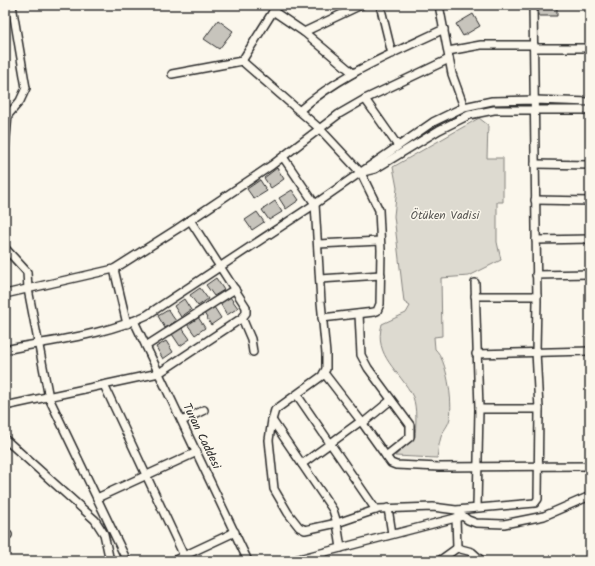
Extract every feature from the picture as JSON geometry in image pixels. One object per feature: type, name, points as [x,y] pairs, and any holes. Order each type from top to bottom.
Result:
[{"type":"street","points":[[5,148],[7,115],[20,101],[26,88],[12,5]]},
{"type":"street","points":[[304,32],[361,5]]},
{"type":"street","points":[[380,5],[392,54]]},
{"type":"street","points":[[439,5],[452,74],[464,107]]},
{"type":"street","points":[[283,157],[315,204],[322,318],[326,354],[326,369],[324,373],[275,410],[272,420],[269,440],[274,489],[288,514],[299,527],[305,530],[337,523],[376,510],[388,508],[433,507],[456,510],[535,503],[538,499],[538,409],[536,351],[537,296],[533,5]]},
{"type":"street","points":[[172,74],[242,61],[275,8],[353,73]]},
{"type":"street","points":[[299,111],[311,100],[353,73],[444,29]]},
{"type":"street","points":[[448,51],[481,45],[590,48]]},
{"type":"street","points":[[5,294],[114,269],[283,157],[339,114],[365,99],[449,59]]},
{"type":"street","points":[[242,61],[320,129],[361,173],[379,210],[381,275],[380,304],[377,311],[322,318]]},
{"type":"street","points":[[365,99],[398,146]]},
{"type":"street","points":[[5,350],[131,323],[165,304],[361,173],[434,122],[464,107],[492,101],[535,100],[590,102]]},
{"type":"street","points":[[361,173],[375,169],[439,130],[469,115],[488,110],[590,110]]},
{"type":"street","points":[[535,164],[590,165]]},
{"type":"street","points":[[535,200],[590,201]]},
{"type":"street","points":[[5,406],[49,398],[159,373],[242,318],[246,313],[246,307],[190,220]]},
{"type":"street","points":[[536,240],[590,239]]},
{"type":"street","points":[[318,244],[380,241]]},
{"type":"street","points":[[5,248],[27,272],[28,289],[49,398],[127,561]]},
{"type":"street","name":"Turan Caddesi","points":[[114,269],[131,323],[146,346],[248,561]]},
{"type":"street","points":[[536,275],[590,274]]},
{"type":"street","points":[[320,279],[381,275]]},
{"type":"street","points":[[475,283],[476,354],[479,409],[478,507]]},
{"type":"street","points":[[146,346],[234,289]]},
{"type":"street","points":[[475,296],[537,296]]},
{"type":"street","points":[[359,314],[361,355],[368,368],[410,425],[410,437],[386,456]]},
{"type":"street","points":[[242,318],[251,339],[253,352]]},
{"type":"street","points":[[476,354],[536,351],[590,351]]},
{"type":"street","points":[[324,373],[362,422],[391,463],[396,465],[439,468],[590,466]]},
{"type":"street","points":[[104,385],[184,556]]},
{"type":"street","points":[[296,395],[376,510]]},
{"type":"street","points":[[302,464],[391,400]]},
{"type":"street","points":[[479,409],[538,409]]},
{"type":"street","points":[[182,421],[204,410]]},
{"type":"street","points":[[272,420],[333,510],[337,523],[341,548]]},
{"type":"street","points":[[5,439],[95,520],[104,534],[110,561]]},
{"type":"street","points":[[97,498],[197,452]]},
{"type":"street","points":[[291,561],[318,558],[341,548],[459,517],[476,523],[504,524],[544,516],[590,496]]},
{"type":"street","points":[[388,508],[392,534]]},
{"type":"street","points":[[456,510],[459,517],[458,548]]},
{"type":"street","points":[[174,561],[235,532]]},
{"type":"street","points":[[439,561],[458,548]]},
{"type":"street","points":[[458,548],[472,552],[482,561]]},
{"type":"green space","name":"Ötüken Vadisi","points":[[479,118],[488,125],[487,158],[503,158],[503,202],[497,202],[497,242],[501,260],[469,276],[441,278],[442,336],[434,337],[435,349],[443,362],[448,381],[451,402],[450,418],[441,437],[437,458],[395,456],[415,437],[416,417],[413,397],[408,387],[389,363],[384,354],[380,336],[382,324],[406,313],[410,306],[404,302],[394,216],[397,188],[393,167]]},
{"type":"building","points":[[538,5],[557,5],[557,16],[539,16]]},
{"type":"building","points":[[473,14],[480,26],[463,36],[456,24]]},
{"type":"building","points":[[218,20],[233,31],[219,49],[204,39]]},
{"type":"building","points":[[277,168],[284,179],[271,188],[264,178]]},
{"type":"building","points":[[260,180],[267,191],[254,199],[247,189]]},
{"type":"building","points":[[292,190],[299,200],[286,209],[279,198]]},
{"type":"building","points":[[275,201],[282,212],[269,220],[262,210]]},
{"type":"building","points":[[257,212],[264,222],[252,230],[245,220]]},
{"type":"building","points":[[216,278],[224,290],[214,296],[206,285]]},
{"type":"building","points":[[200,288],[208,299],[198,306],[190,295]]},
{"type":"building","points":[[230,297],[238,308],[227,315],[220,303]]},
{"type":"building","points":[[184,299],[191,310],[181,317],[174,306]]},
{"type":"building","points":[[214,307],[221,318],[211,325],[204,313]]},
{"type":"building","points":[[168,310],[176,321],[165,328],[158,316]]},
{"type":"building","points":[[198,317],[205,328],[195,335],[187,324]]},
{"type":"building","points":[[182,328],[190,339],[180,346],[172,334]]},
{"type":"building","points":[[166,341],[173,352],[163,359],[156,347]]}]
